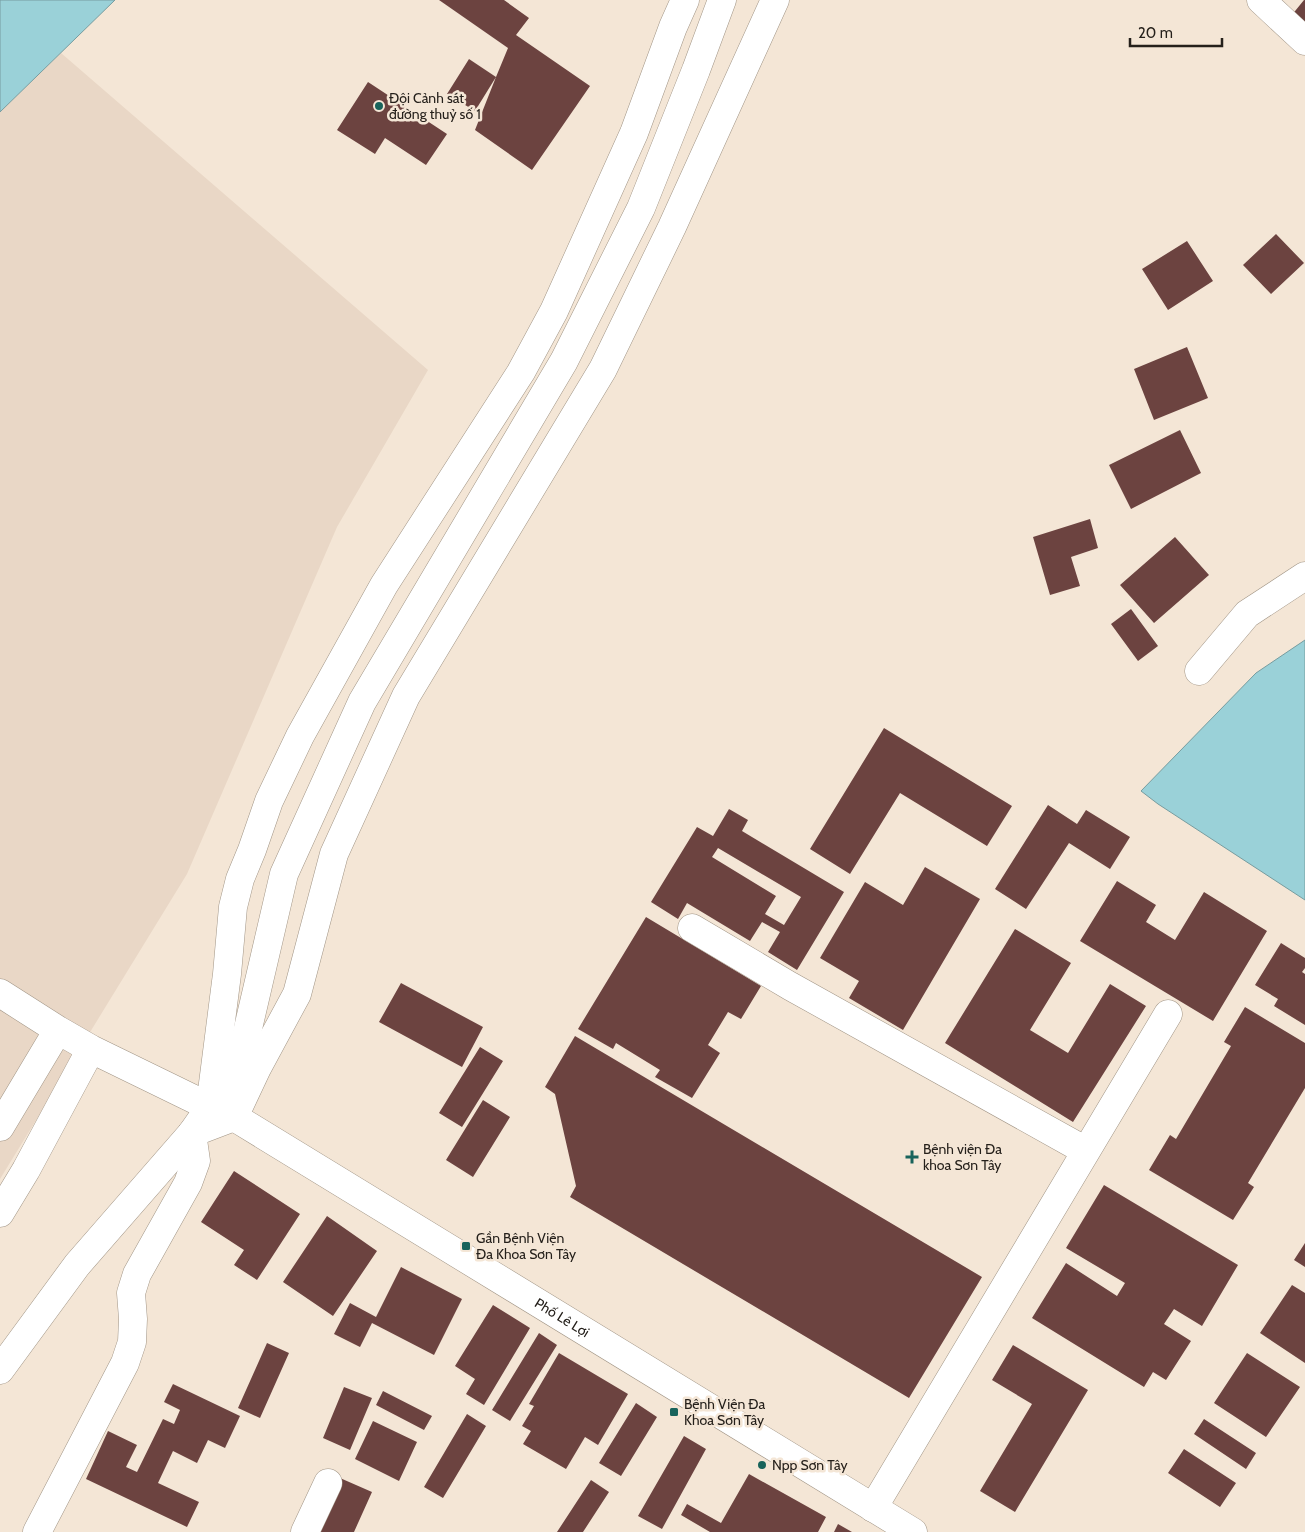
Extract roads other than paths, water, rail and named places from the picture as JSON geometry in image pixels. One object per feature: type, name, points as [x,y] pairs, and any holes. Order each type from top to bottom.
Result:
[{"type":"main road","points":[[222,1112],[227,974],[233,908],[240,879],[269,801],[300,736],[384,585],[521,372],[549,320],[634,133],[673,27],[685,0]]},
{"type":"main road","points":[[222,1112],[244,1045],[284,874],[362,702],[568,352],[641,208],[722,0]]},
{"type":"main road","points":[[0,1370],[77,1265],[192,1133],[222,1112],[257,1068],[297,994],[334,854],[406,696],[602,369],[672,227],[775,0]]},
{"type":"main road","points":[[1261,0],[1305,41]]},
{"type":"main road","points":[[1199,672],[1247,614],[1305,576]]},
{"type":"main road","points":[[692,928],[790,986],[1086,1151]]},
{"type":"main road","name":"Phố Lê Lợi","points":[[0,993],[91,1049],[222,1112],[913,1532]]},
{"type":"main road","points":[[874,1508],[1168,1014]]},
{"type":"main road","points":[[0,1127],[58,1030]]},
{"type":"main road","points":[[0,1213],[26,1170],[91,1049]]},
{"type":"main road","points":[[37,1532],[125,1363],[132,1342],[131,1294],[137,1274],[188,1183],[194,1168],[196,1161],[192,1133]]},
{"type":"main road","points":[[305,1532],[328,1483]]},
{"type":"water","points":[[0,0],[115,0],[0,112]]},
{"type":"water","points":[[1305,640],[1305,900],[1141,791],[1256,673]]},
{"type":"place","name":"Đội Cảnh sát đường thuỷ số 1","points":[[379,106]]},
{"type":"place","name":"Bệnh viện Đa khoa Sơn Tây","points":[[912,1157]]},
{"type":"place","name":"Gần Bệnh Viện Đa Khoa Sơn Tây","points":[[466,1246]]},
{"type":"place","name":"Bệnh Viện Đa Khoa Sơn Tây","points":[[674,1412]]},
{"type":"place","name":"Npp Sơn Tây","points":[[762,1465]]}]
